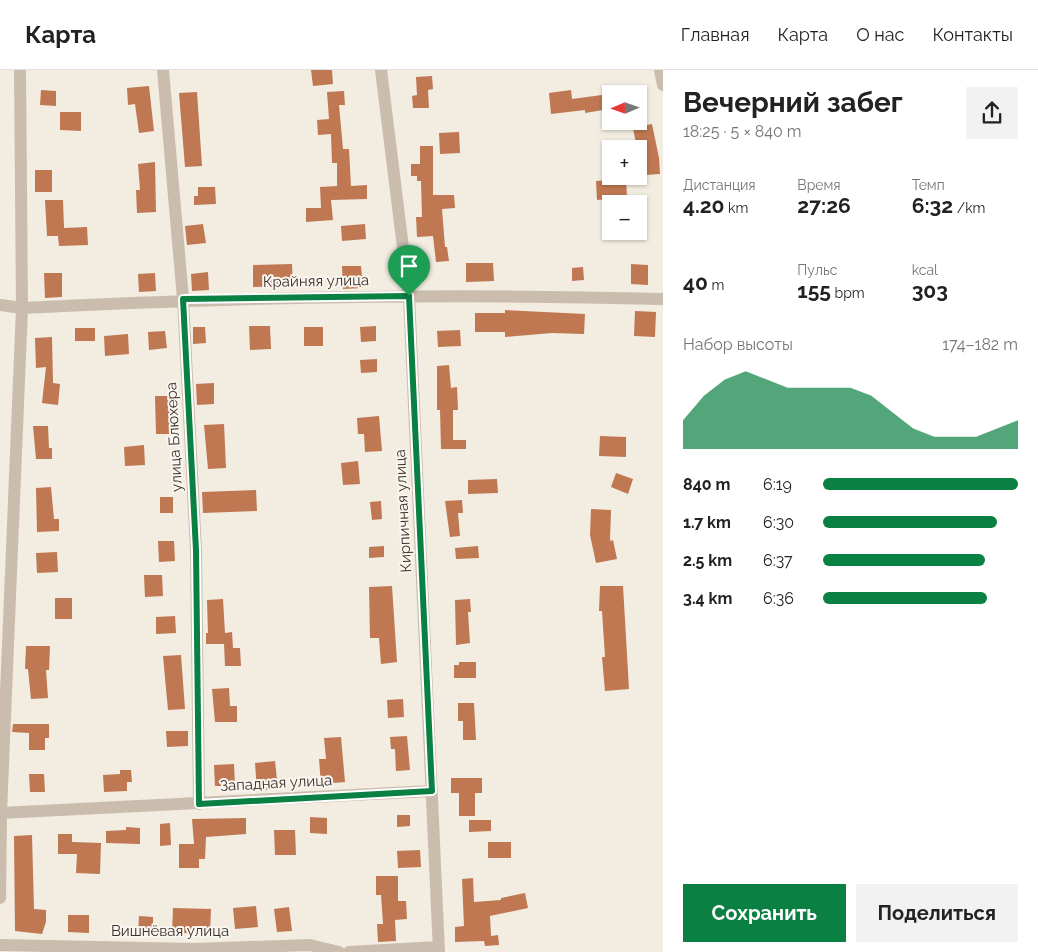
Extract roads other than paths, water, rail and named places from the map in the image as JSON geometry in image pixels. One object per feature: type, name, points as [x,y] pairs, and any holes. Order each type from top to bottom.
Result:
[{"type":"street","points":[[0,898],[1,813],[22,308],[20,70]]},
{"type":"street","name":"улица Блюхера","points":[[163,70],[183,299],[196,550],[199,804]]},
{"type":"street","name":"Кирпичная улица","points":[[381,70],[409,296],[439,950]]},
{"type":"street","points":[[660,70],[663,86]]},
{"type":"street","name":"Крайняя улица","points":[[0,305],[22,308],[183,299],[409,296],[556,296],[663,300]]},
{"type":"street","name":"Западная улица","points":[[1,813],[432,791]]},
{"type":"street","name":"Вишнёвая улица","points":[[0,944],[194,950],[310,945],[339,952]]},
{"type":"street","points":[[349,952],[439,950]]}]
